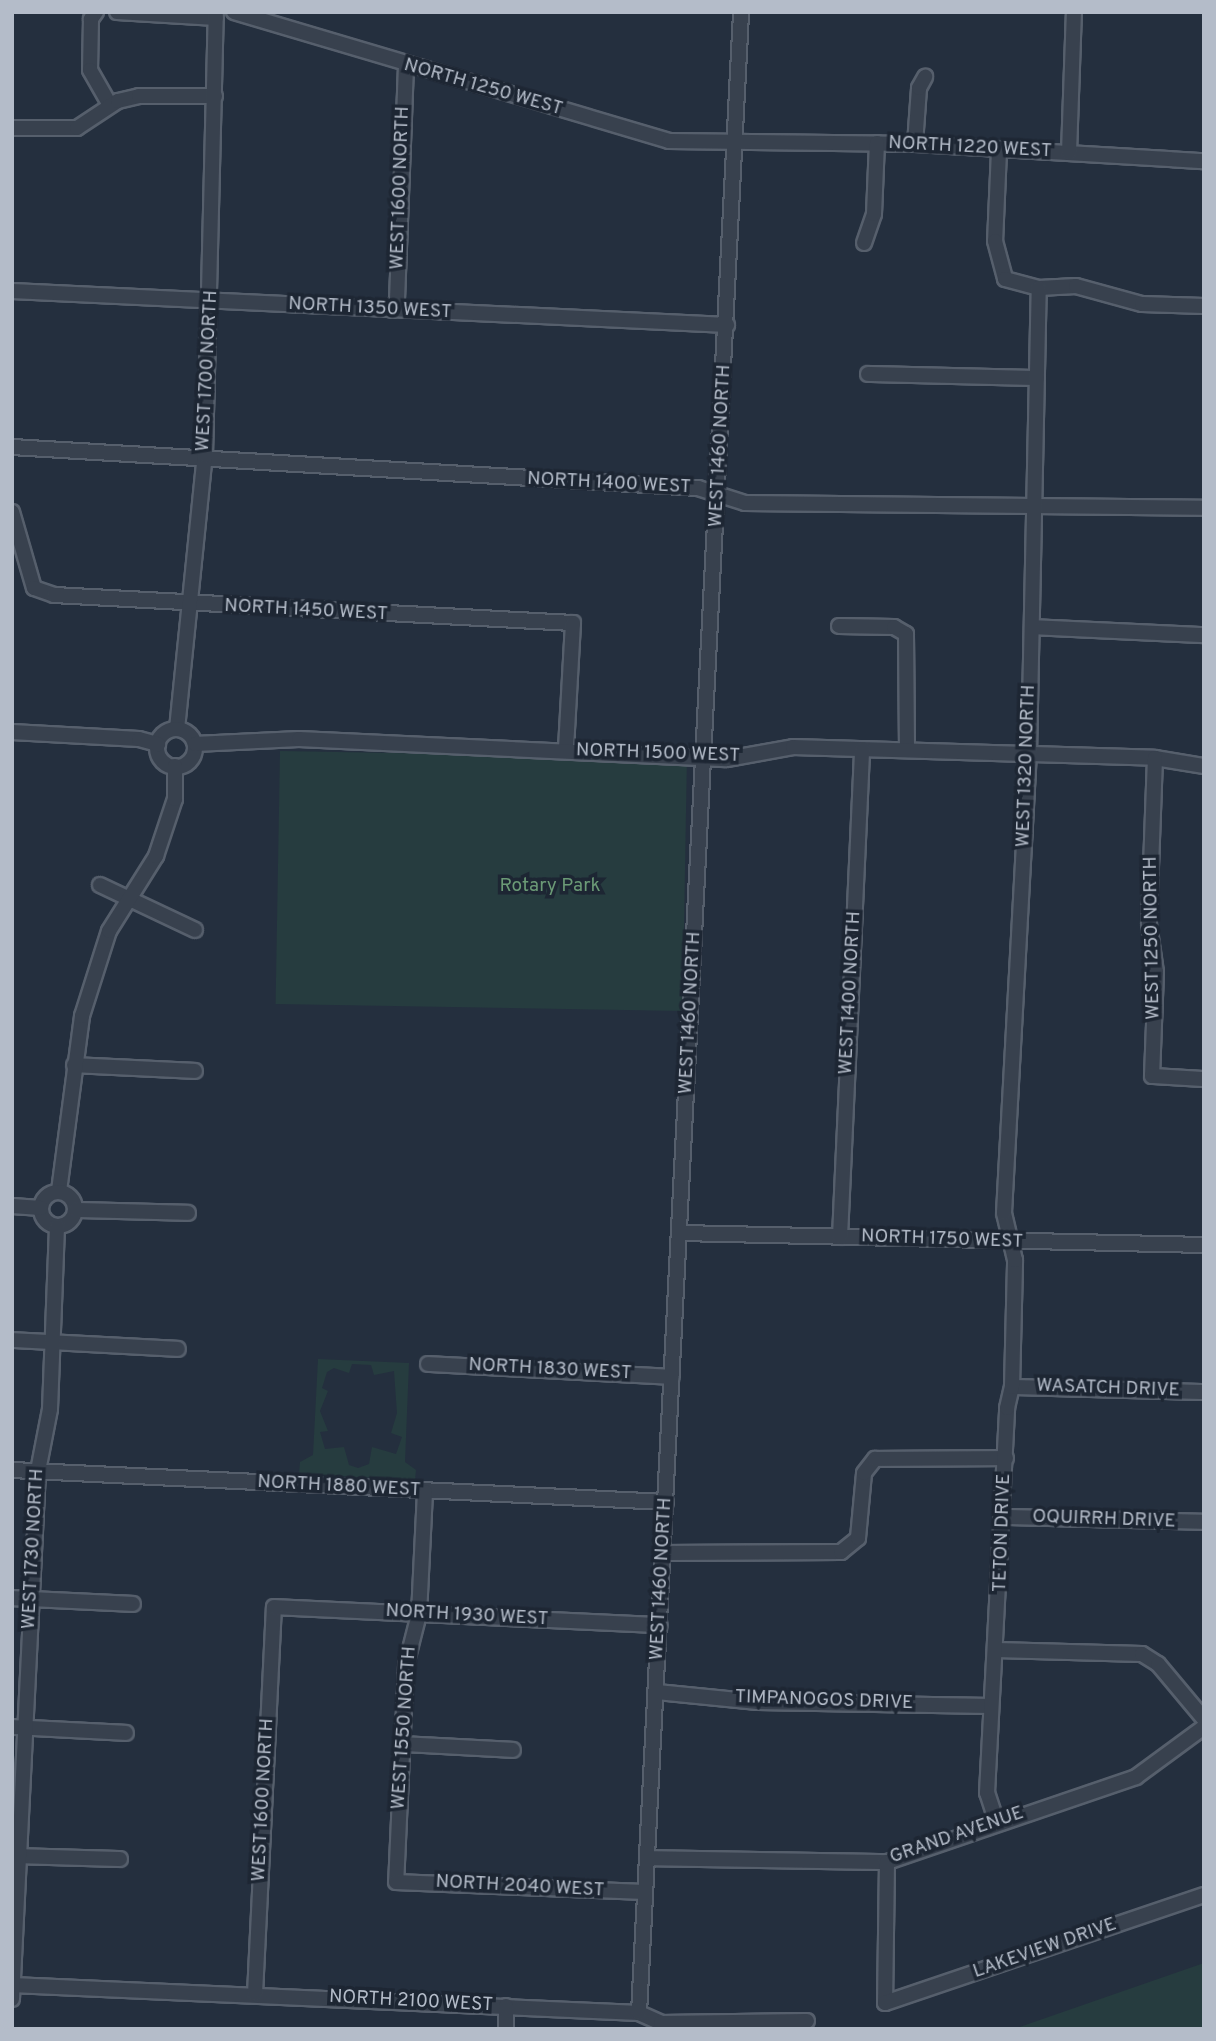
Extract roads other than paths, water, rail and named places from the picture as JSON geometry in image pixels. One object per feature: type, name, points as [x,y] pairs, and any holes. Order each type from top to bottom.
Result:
[{"type":"street","points":[[96,12],[91,19],[90,70],[110,105]]},
{"type":"street","points":[[117,12],[216,15]]},
{"type":"street","name":"NORTH 1250 WEST","points":[[233,12],[407,66],[668,141],[736,142]]},
{"type":"street","name":"WEST 1460 NORTH","points":[[639,2013],[719,494],[741,12]]},
{"type":"street","points":[[1069,153],[1074,12]]},
{"type":"street","name":"WEST 1700 NORTH","points":[[177,729],[205,455],[212,302],[216,15]]},
{"type":"street","name":"WEST 1600 NORTH","points":[[393,310],[407,66]]},
{"type":"street","points":[[915,144],[919,88],[925,77]]},
{"type":"street","points":[[12,128],[77,128],[110,105],[139,96],[215,96]]},
{"type":"street","name":"NORTH 1220 WEST","points":[[736,142],[915,144],[1204,161]]},
{"type":"street","points":[[864,243],[874,214],[877,143]]},
{"type":"street","points":[[999,151],[995,241],[1002,276],[1039,288],[1076,286],[1142,304],[1204,306]]},
{"type":"street","name":"WEST 1320 NORTH","points":[[1009,1242],[1004,1213],[1029,754],[1039,288]]},
{"type":"street","name":"NORTH 1350 WEST","points":[[12,291],[727,325]]},
{"type":"street","points":[[868,374],[1037,378]]},
{"type":"street","name":"NORTH 1400 WEST","points":[[12,447],[205,455],[403,468],[445,476],[698,488],[745,503],[1204,508]]},
{"type":"street","name":"NORTH 1450 WEST","points":[[12,512],[39,592],[191,606],[573,624],[566,750]]},
{"type":"street","points":[[839,626],[894,627],[906,634],[907,750]]},
{"type":"street","points":[[1032,627],[1204,635]]},
{"type":"street","points":[[177,729],[188,733],[194,744],[192,757],[175,766],[163,762],[158,744],[165,733],[177,729]]},
{"type":"street","points":[[12,732],[139,738],[158,744]]},
{"type":"street","name":"NORTH 1500 WEST","points":[[194,744],[299,739],[746,758],[793,747],[1155,758],[1204,766]]},
{"type":"street","name":"WEST 1400 NORTH","points":[[840,1237],[862,749]]},
{"type":"street","name":"WEST 1250 NORTH","points":[[1155,758],[1149,924],[1156,972],[1152,1076],[1204,1079]]},
{"type":"street","points":[[59,1191],[82,1016],[109,932],[156,856],[175,799],[175,766]]},
{"type":"street","points":[[100,885],[195,930]]},
{"type":"street","points":[[74,1065],[195,1071]]},
{"type":"street","points":[[59,1191],[71,1197],[76,1210],[70,1222],[57,1226],[45,1220],[41,1208],[46,1196],[59,1191]]},
{"type":"street","points":[[12,1206],[41,1208]]},
{"type":"street","points":[[76,1210],[188,1213]]},
{"type":"street","name":"WEST 1730 NORTH","points":[[12,1999],[19,1727],[32,1599],[38,1471],[50,1409],[57,1226]]},
{"type":"street","name":"NORTH 1750 WEST","points":[[680,1233],[1204,1245]]},
{"type":"street","name":"TETON DRIVE","points":[[997,1823],[988,1793],[1004,1517],[1007,1408],[1012,1387],[1015,1260],[1009,1242]]},
{"type":"street","points":[[12,1340],[178,1349]]},
{"type":"street","name":"NORTH 1830 WEST","points":[[428,1364],[672,1377]]},
{"type":"street","name":"WASATCH DRIVE","points":[[1012,1387],[1204,1392]]},
{"type":"street","points":[[664,1553],[841,1552],[854,1545],[860,1533],[864,1473],[870,1463],[884,1456],[1006,1458]]},
{"type":"street","name":"NORTH 1880 WEST","points":[[12,1470],[666,1502]]},
{"type":"street","name":"WEST 1550 NORTH","points":[[396,1882],[406,1665],[419,1614],[425,1492]]},
{"type":"street","name":"OQUIRRH DRIVE","points":[[1004,1517],[1204,1522]]},
{"type":"street","points":[[12,1598],[133,1604]]},
{"type":"street","name":"WEST 1600 NORTH","points":[[255,1994],[274,1607]]},
{"type":"street","name":"NORTH 1930 WEST","points":[[274,1607],[660,1625]]},
{"type":"street","points":[[996,1650],[1142,1654],[1158,1664],[1204,1719]]},
{"type":"street","name":"TIMPANOGOS DRIVE","points":[[657,1692],[758,1702],[991,1706]]},
{"type":"street","points":[[19,1727],[126,1732]]},
{"type":"street","name":"GRAND AVENUE","points":[[647,1858],[887,1862],[1136,1777],[1204,1727]]},
{"type":"street","points":[[403,1744],[513,1750]]},
{"type":"street","points":[[16,1856],[120,1859]]},
{"type":"street","name":"LAKEVIEW DRIVE","points":[[887,1862],[885,2003],[1204,1895]]},
{"type":"street","name":"NORTH 2040 WEST","points":[[396,1882],[644,1892]]},
{"type":"street","name":"NORTH 2100 WEST","points":[[12,1984],[639,2013],[662,2023],[807,2021]]},
{"type":"street","points":[[506,2006],[506,2029]]},
{"type":"park label","name":"Rotary Park","points":[[550,887]]}]
